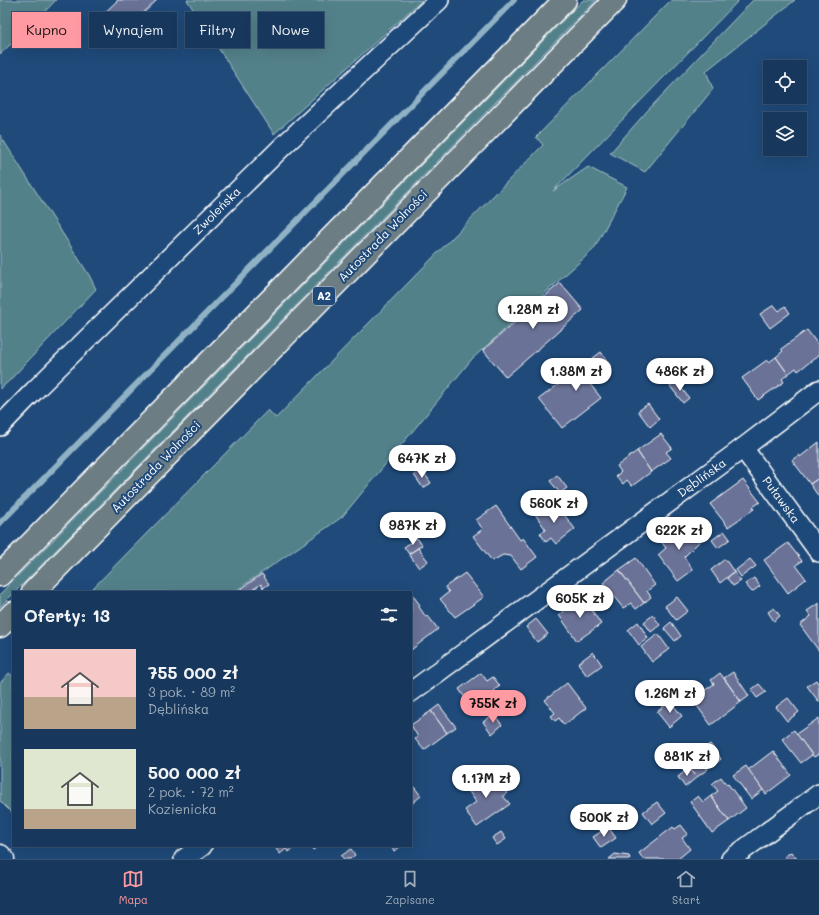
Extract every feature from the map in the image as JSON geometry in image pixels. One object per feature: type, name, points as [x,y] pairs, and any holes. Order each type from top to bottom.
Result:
[{"type":"highway","points":[[0,575],[565,0]]},
{"type":"highway","name":"Autostrada Wolności","points":[[34,591],[614,0]]},
{"type":"highway","points":[[0,626],[12,614]]},
{"type":"street","name":"Zwoleńska","points":[[0,426],[283,146],[439,0]]},
{"type":"street","name":"Dęblińska","points":[[412,691],[743,448],[819,390]]},
{"type":"street","name":"Puławska","points":[[743,448],[819,552]]},
{"type":"street","points":[[731,859],[819,794]]},
{"type":"street","points":[[184,859],[201,847]]},
{"type":"street","points":[[0,856],[3,859]]},
{"type":"green space","points":[[0,0],[56,0],[44,12],[12,12],[12,43],[0,54]]},
{"type":"green space","points":[[187,0],[422,0],[274,134],[218,48],[250,48],[250,12],[195,12]]},
{"type":"green space","points":[[583,0],[596,0],[16,591],[12,591],[12,595],[0,607],[0,594]]},
{"type":"green space","points":[[671,0],[739,0],[553,191],[588,167],[627,187],[594,249],[472,359],[342,517],[235,591],[90,591],[268,410],[276,418],[543,145],[536,137]]},
{"type":"green space","points":[[753,0],[795,0],[706,71],[713,89],[645,172],[610,153],[648,110]]},
{"type":"green space","points":[[0,135],[89,275],[96,289],[0,389]]},
{"type":"green space","points":[[9,673],[12,675],[12,813],[0,801],[0,683]]},
{"type":"building","points":[[118,0],[157,0],[144,12],[105,12]]},
{"type":"building","points":[[560,283],[583,310],[506,377],[483,350]]},
{"type":"building","points":[[774,305],[779,311],[785,306],[790,313],[770,328],[760,314]]},
{"type":"building","points":[[807,330],[819,346],[819,355],[798,371],[796,368],[788,374],[776,357],[783,351],[781,349]]},
{"type":"building","points":[[601,352],[612,368],[590,384],[601,398],[562,428],[539,399]]},
{"type":"building","points":[[776,357],[788,374],[782,379],[784,382],[758,400],[742,378],[767,360],[769,362]]},
{"type":"building","points":[[676,381],[689,398],[683,403],[670,386]]},
{"type":"building","points":[[648,404],[659,419],[650,427],[638,411]]},
{"type":"building","points":[[661,434],[672,448],[666,452],[671,458],[651,472],[637,451]]},
{"type":"building","points":[[819,442],[819,478],[810,484],[792,460],[799,455],[800,457]]},
{"type":"building","points":[[637,451],[651,472],[632,486],[627,480],[623,484],[616,476],[621,472],[617,466]]},
{"type":"building","points":[[422,470],[431,483],[423,488],[414,475]]},
{"type":"building","points":[[557,475],[567,488],[560,493],[550,481]]},
{"type":"building","points":[[819,478],[819,497],[810,484]]},
{"type":"building","points":[[743,480],[760,502],[753,507],[754,509],[728,527],[710,504]]},
{"type":"building","points":[[531,493],[539,504],[529,511],[522,501]]},
{"type":"building","points":[[551,502],[557,510],[559,508],[575,529],[556,544],[551,538],[546,542],[540,533],[546,530],[535,514]]},
{"type":"building","points":[[496,506],[520,540],[523,538],[537,557],[521,569],[511,556],[503,555],[492,561],[473,536],[483,529],[476,520]]},
{"type":"building","points":[[682,524],[689,534],[694,531],[701,540],[684,557],[693,570],[678,581],[658,555],[666,548],[660,540]]},
{"type":"building","points":[[724,531],[730,539],[718,548],[712,540]]},
{"type":"building","points":[[417,538],[422,545],[409,554],[404,547]]},
{"type":"building","points":[[788,543],[802,561],[796,565],[806,579],[788,593],[764,560]]},
{"type":"building","points":[[418,548],[428,561],[419,568],[409,554]]},
{"type":"building","points":[[636,558],[655,585],[647,591],[651,597],[644,603],[619,570]]},
{"type":"building","points":[[725,559],[734,572],[720,583],[711,570]]},
{"type":"building","points":[[750,559],[756,566],[741,577],[736,570]]},
{"type":"building","points":[[619,570],[644,603],[636,609],[631,603],[623,608],[603,583]]},
{"type":"building","points":[[734,572],[741,581],[733,586],[727,578]]},
{"type":"building","points":[[465,573],[484,597],[455,617],[440,599],[449,592],[445,587]]},
{"type":"building","points":[[262,574],[269,584],[263,588],[261,584],[250,591],[238,591]]},
{"type":"building","points":[[754,578],[760,586],[752,592],[745,584]]},
{"type":"building","points":[[412,594],[420,605],[419,607],[426,617],[428,616],[438,629],[412,649]]},
{"type":"building","points":[[583,597],[601,624],[577,641],[559,615]]},
{"type":"building","points":[[677,597],[688,611],[676,620],[665,606]]},
{"type":"building","points":[[819,603],[819,651],[800,625],[811,616],[807,611]]},
{"type":"building","points":[[774,608],[780,616],[774,621],[768,612]]},
{"type":"building","points":[[653,615],[660,625],[651,632],[644,622]]},
{"type":"building","points":[[536,619],[548,634],[537,642],[526,627]]},
{"type":"building","points":[[638,622],[648,638],[639,645],[628,630]]},
{"type":"building","points":[[671,622],[681,636],[675,641],[664,628]]},
{"type":"building","points":[[658,634],[669,649],[652,662],[641,647]]},
{"type":"building","points":[[593,652],[602,665],[587,676],[578,663]]},
{"type":"building","points":[[733,672],[749,696],[741,702],[724,678]]},
{"type":"building","points":[[481,673],[487,681],[493,677],[500,686],[494,690],[498,695],[475,712],[459,689]]},
{"type":"building","points":[[720,673],[741,702],[711,725],[692,699],[714,684],[711,680]]},
{"type":"building","points":[[816,680],[819,685],[819,702],[807,686]]},
{"type":"building","points":[[567,683],[586,708],[564,725],[559,718],[555,721],[551,716],[555,713],[545,700]]},
{"type":"building","points":[[759,684],[766,692],[757,698],[751,690]]},
{"type":"building","points":[[788,698],[799,712],[787,721],[776,707]]},
{"type":"building","points":[[670,701],[682,716],[669,727],[657,712]]},
{"type":"building","points":[[439,705],[456,727],[447,733],[431,711]]},
{"type":"building","points":[[431,711],[447,733],[424,750],[415,739],[418,737],[412,724]]},
{"type":"building","points":[[494,714],[502,725],[492,734],[483,722]]},
{"type":"building","points":[[819,718],[819,754],[814,757],[796,734]]},
{"type":"building","points":[[794,730],[812,755],[801,763],[782,739]]},
{"type":"building","points":[[710,744],[721,759],[713,766],[700,751]]},
{"type":"building","points":[[773,751],[791,775],[766,794],[748,770]]},
{"type":"building","points":[[701,759],[708,769],[697,777],[689,768]]},
{"type":"building","points":[[746,766],[763,790],[751,799],[733,775]]},
{"type":"building","points":[[689,768],[697,777],[685,787],[678,777]]},
{"type":"building","points":[[487,772],[493,781],[496,778],[507,793],[503,796],[510,804],[477,827],[465,810],[476,802],[466,787]]},
{"type":"building","points":[[721,777],[746,808],[729,821],[711,796],[718,791],[712,784]]},
{"type":"building","points":[[412,784],[421,796],[412,803]]},
{"type":"building","points":[[698,796],[703,802],[711,796],[729,821],[712,833],[690,802]]},
{"type":"building","points":[[657,802],[666,813],[652,824],[643,812]]},
{"type":"building","points":[[681,825],[688,834],[682,838],[690,849],[678,859],[643,859],[639,853],[673,827],[675,829]]},
{"type":"building","points":[[608,827],[616,838],[601,848],[593,837]]},
{"type":"building","points":[[501,832],[506,839],[497,845],[492,838]]},
{"type":"building","points":[[275,847],[295,847],[289,852],[286,849],[280,854]]},
{"type":"building","points":[[391,847],[400,847],[394,851]]},
{"type":"building","points":[[351,849],[355,855],[350,859],[344,859],[341,856]]},
{"type":"building","points":[[791,852],[797,859],[786,859],[784,857]]},
{"type":"building","points":[[615,854],[629,856],[630,859],[609,859]]},
{"type":"waterway","points":[[0,523],[514,0]]}]
